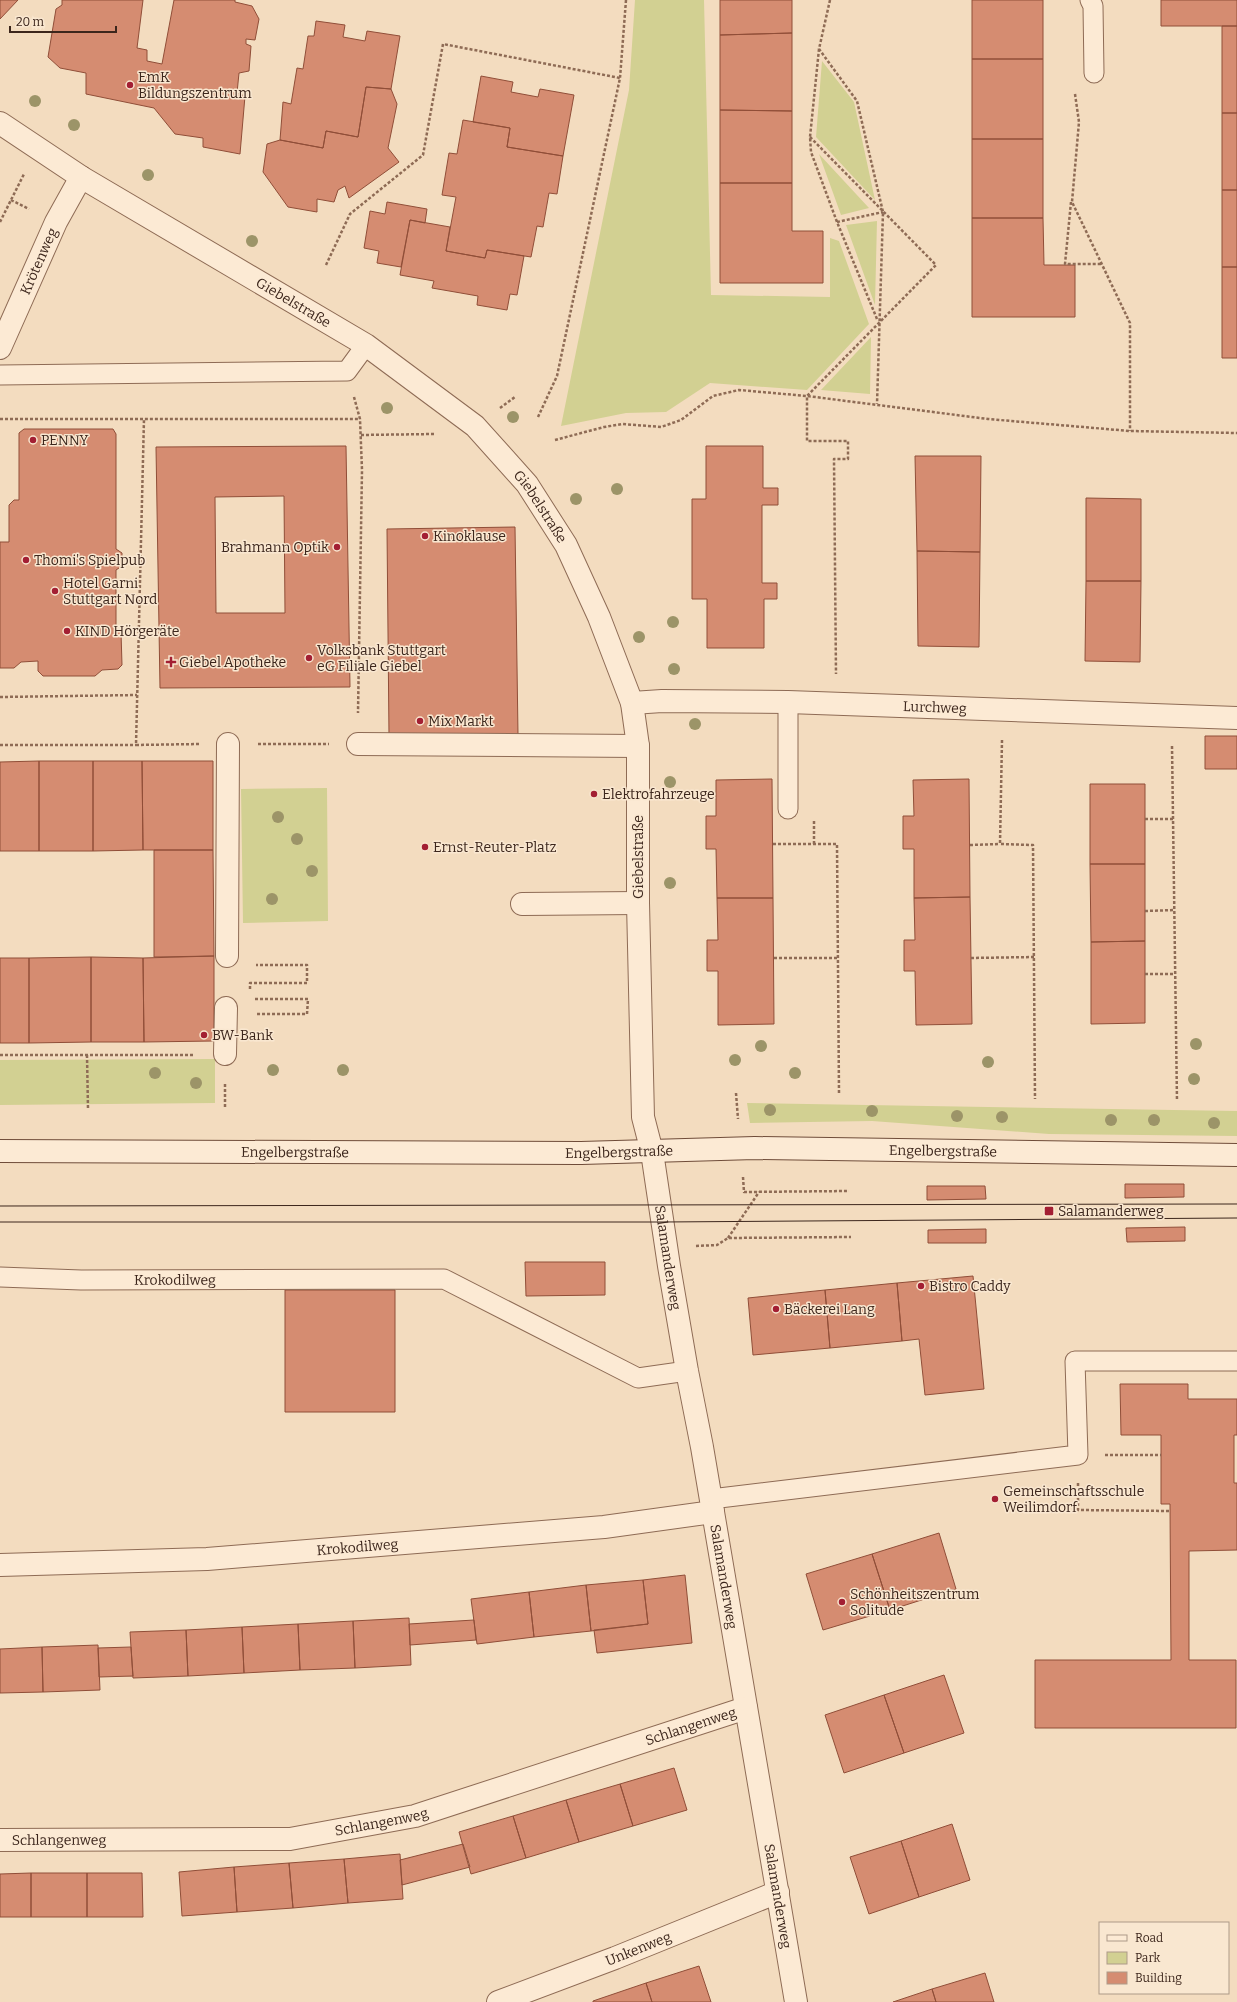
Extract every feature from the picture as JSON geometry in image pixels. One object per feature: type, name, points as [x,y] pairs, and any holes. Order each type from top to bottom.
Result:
[{"type":"street","name":"Giebelstraße","points":[[0,123],[81,177],[366,345],[475,426],[527,484],[566,545],[599,617],[632,703],[638,746],[638,903],[643,1117],[652,1152]]},
{"type":"street","name":"Krötenweg","points":[[0,348],[56,222],[81,177]]},
{"type":"street","name":"Lurchweg","points":[[632,703],[662,700],[788,702],[837,705],[1237,718]]},
{"type":"street","points":[[227,956],[228,744]]},
{"type":"street","points":[[358,744],[638,746]]},
{"type":"street","points":[[522,904],[638,903]]},
{"type":"street","points":[[225,1054],[226,1011]]},
{"type":"street","name":"Engelbergstraße","points":[[0,1151],[573,1153],[755,1148],[1237,1155]]},
{"type":"street","name":"Salamanderweg","points":[[652,1152],[686,1371],[712,1506],[796,2002]]},
{"type":"street","name":"Krokodilweg","points":[[0,1565],[207,1559],[604,1527],[712,1506]]},
{"type":"street","name":"Schlangenweg","points":[[0,1840],[290,1839],[415,1816],[746,1708]]},
{"type":"street","name":"Unkenweg","points":[[498,2002],[615,1958],[778,1892]]},
{"type":"lane","points":[[1090,0],[1092,6],[1094,73]]},
{"type":"lane","points":[[0,375],[347,371],[366,345]]},
{"type":"lane","points":[[788,702],[788,810]]},
{"type":"lane","name":"Krokodilweg","points":[[0,1277],[81,1280],[444,1279],[638,1378],[686,1371]]},
{"type":"lane","points":[[712,1506],[1078,1455],[1075,1361],[1237,1361]]},
{"type":"path","points":[[538,417],[557,376],[620,78],[626,0]]},
{"type":"path","points":[[830,0],[819,49],[810,137],[811,152],[837,222],[878,321]]},
{"type":"path","points":[[326,265],[350,214],[423,155],[443,44],[620,78]]},
{"type":"path","points":[[819,49],[857,101],[883,212],[878,321],[877,404]]},
{"type":"path","points":[[1074,92],[1078,122],[1072,202],[1064,264],[1101,264]]},
{"type":"path","points":[[810,137],[936,265],[878,321],[807,396],[807,441],[848,442],[848,459],[834,459],[837,705]]},
{"type":"path","points":[[0,222],[37,149]]},
{"type":"path","points":[[1072,202],[1130,323],[1130,432]]},
{"type":"path","points":[[837,222],[883,212]]},
{"type":"path","points":[[0,744],[358,744],[362,470],[360,419],[347,371]]},
{"type":"path","points":[[555,440],[623,424],[661,427],[681,420],[713,396],[739,390],[877,404],[988,419],[1130,432],[1237,433]]},
{"type":"path","points":[[0,419],[360,419]]},
{"type":"path","points":[[136,745],[144,419]]},
{"type":"path","points":[[0,697],[137,695]]},
{"type":"path","points":[[1000,844],[1002,710]]},
{"type":"path","points":[[1172,716],[1177,1102]]},
{"type":"path","points":[[1145,819],[1173,819]]},
{"type":"path","points":[[773,844],[837,844],[839,1093]]},
{"type":"path","points":[[970,845],[1033,845],[1035,1098]]},
{"type":"path","points":[[1145,911],[1175,910]]},
{"type":"path","points":[[971,958],[1034,957]]},
{"type":"path","points":[[774,958],[838,958]]},
{"type":"path","points":[[249,965],[307,966],[307,983],[250,983],[250,990]]},
{"type":"path","points":[[1145,974],[1175,974]]},
{"type":"path","points":[[226,1011],[307,1014],[308,999],[249,998]]},
{"type":"path","points":[[0,1055],[225,1054]]},
{"type":"path","points":[[87,1055],[88,1109]]},
{"type":"path","points":[[666,1248],[717,1245],[728,1238],[759,1192]]},
{"type":"path","points":[[728,1238],[851,1237]]},
{"type":"path","points":[[1078,1496],[1078,1510],[1170,1511]]},
{"type":"green space","points":[[635,0],[704,0],[711,295],[830,297],[830,238],[839,241],[869,324],[807,390],[710,383],[666,412],[626,413],[561,426],[629,90]]},
{"type":"green space","points":[[822,61],[854,102],[875,200],[816,137]]},
{"type":"green space","points":[[819,154],[869,208],[841,215]]},
{"type":"green space","points":[[877,221],[875,305],[846,225]]},
{"type":"green space","points":[[871,337],[870,394],[821,390]]},
{"type":"green space","points":[[327,788],[328,921],[243,923],[241,789]]},
{"type":"green space","points":[[215,1059],[215,1103],[0,1105],[0,1060]]},
{"type":"green space","points":[[747,1103],[1237,1111],[1237,1136],[1049,1134],[872,1121],[750,1123]]},
{"type":"building","points":[[0,0],[18,0],[0,19]]},
{"type":"building","points":[[62,0],[143,0],[137,48],[147,50],[147,61],[162,64],[174,0],[235,0],[235,2],[252,6],[259,19],[255,40],[246,39],[246,44],[251,46],[249,71],[239,73],[237,93],[245,96],[240,154],[203,147],[203,138],[175,134],[154,108],[86,94],[86,73],[60,68],[48,57],[56,9],[62,5]]},
{"type":"building","points":[[720,0],[792,0],[792,33],[720,35]]},
{"type":"building","points":[[972,0],[1043,0],[1043,59],[972,59]]},
{"type":"building","points":[[1161,0],[1237,0],[1237,26],[1161,26]]},
{"type":"building","points":[[316,21],[345,25],[343,37],[365,41],[367,31],[400,36],[391,89],[366,87],[358,137],[326,131],[323,148],[280,140],[283,102],[291,104],[297,68],[303,69],[308,36],[314,36]]},
{"type":"building","points":[[1222,26],[1237,26],[1237,113],[1222,113]]},
{"type":"building","points":[[792,33],[792,111],[720,110],[720,35]]},
{"type":"building","points":[[972,59],[1043,59],[1043,139],[972,139]]},
{"type":"building","points":[[481,76],[513,82],[511,92],[538,97],[540,89],[574,95],[563,156],[507,147],[510,128],[473,122]]},
{"type":"building","points":[[366,87],[391,89],[397,104],[388,148],[399,162],[349,198],[345,186],[338,190],[334,202],[317,199],[317,212],[288,207],[263,172],[267,144],[280,140],[323,148],[326,131],[358,137]]},
{"type":"building","points":[[720,110],[792,111],[792,183],[720,183]]},
{"type":"building","points":[[1222,113],[1237,113],[1237,190],[1222,190]]},
{"type":"building","points":[[463,120],[510,128],[507,147],[563,156],[557,194],[549,193],[543,227],[537,226],[531,257],[487,250],[485,258],[446,251],[456,197],[442,195],[449,153],[457,154]]},
{"type":"building","points":[[972,139],[1043,139],[1043,218],[972,218]]},
{"type":"building","points":[[720,183],[792,183],[792,231],[823,231],[823,283],[720,283]]},
{"type":"building","points":[[1222,190],[1237,190],[1237,267],[1222,267]]},
{"type":"building","points":[[387,202],[427,209],[425,223],[410,220],[401,267],[377,263],[379,251],[364,248],[370,211],[385,214]]},
{"type":"building","points":[[972,218],[1043,218],[1044,265],[1075,265],[1075,317],[972,317]]},
{"type":"building","points":[[410,220],[450,227],[446,251],[485,258],[487,250],[524,256],[517,295],[510,294],[507,310],[477,305],[478,296],[432,288],[434,281],[400,275]]},
{"type":"building","points":[[1222,267],[1237,267],[1237,358],[1222,358]]},
{"type":"building","points":[[24,429],[113,429],[116,434],[116,549],[122,553],[122,566],[116,570],[116,629],[121,632],[122,665],[118,669],[102,670],[95,676],[43,676],[38,671],[38,661],[21,662],[14,668],[0,668],[0,542],[9,542],[9,505],[14,500],[19,500],[19,433]]},
{"type":"building","points":[[346,446],[350,687],[160,688],[156,447]],"holes":[[[284,496],[285,613],[216,613],[215,497]]]},
{"type":"building","points":[[706,446],[763,446],[763,488],[778,488],[778,505],[762,505],[762,583],[777,583],[777,599],[764,599],[764,648],[707,648],[707,599],[692,599],[692,499],[706,499]]},
{"type":"building","points":[[915,456],[981,456],[980,552],[917,551]]},
{"type":"building","points":[[1086,498],[1141,499],[1141,581],[1086,581]]},
{"type":"building","points":[[515,527],[518,735],[389,736],[387,529]]},
{"type":"building","points":[[917,551],[980,552],[979,647],[918,646]]},
{"type":"building","points":[[1086,581],[1141,581],[1140,662],[1085,661]]},
{"type":"building","points":[[1205,736],[1237,736],[1237,769],[1205,769]]},
{"type":"building","points":[[39,761],[39,851],[0,851],[0,762]]},
{"type":"building","points":[[39,761],[93,761],[93,851],[39,851]]},
{"type":"building","points":[[93,761],[142,761],[143,850],[93,851]]},
{"type":"building","points":[[142,761],[213,761],[213,850],[143,850]]},
{"type":"building","points":[[772,779],[773,898],[717,898],[716,849],[706,849],[706,816],[716,816],[716,780]]},
{"type":"building","points":[[969,779],[970,897],[914,898],[914,849],[903,849],[903,816],[914,816],[913,780]]},
{"type":"building","points":[[1090,784],[1145,784],[1145,864],[1090,864]]},
{"type":"building","points":[[154,850],[213,850],[214,956],[154,957]]},
{"type":"building","points":[[1090,864],[1145,864],[1145,941],[1091,942]]},
{"type":"building","points":[[970,897],[972,1024],[916,1025],[915,971],[904,971],[904,940],[915,940],[914,898]]},
{"type":"building","points":[[717,898],[773,898],[774,1024],[718,1025],[718,971],[707,971],[707,940],[718,940]]},
{"type":"building","points":[[1145,941],[1145,1023],[1091,1024],[1091,942]]},
{"type":"building","points":[[214,956],[214,1041],[144,1042],[143,958]]},
{"type":"building","points":[[91,957],[143,958],[144,1042],[91,1042]]},
{"type":"building","points":[[91,957],[91,1042],[29,1043],[29,958]]},
{"type":"building","points":[[0,958],[29,958],[29,1043],[0,1043]]},
{"type":"building","points":[[1125,1184],[1184,1184],[1184,1197],[1125,1198]]},
{"type":"building","points":[[927,1186],[985,1186],[986,1199],[927,1200]]},
{"type":"building","points":[[1185,1227],[1185,1241],[1127,1242],[1126,1228]]},
{"type":"building","points":[[986,1229],[986,1243],[928,1243],[928,1230]]},
{"type":"building","points":[[525,1262],[605,1262],[605,1295],[526,1296]]},
{"type":"building","points":[[973,1276],[984,1389],[925,1395],[919,1339],[902,1341],[897,1283]]},
{"type":"building","points":[[897,1283],[902,1341],[830,1348],[825,1290]]},
{"type":"building","points":[[285,1290],[395,1290],[395,1412],[285,1412]]},
{"type":"building","points":[[825,1290],[830,1348],[753,1355],[748,1298]]},
{"type":"building","points":[[1120,1384],[1188,1384],[1188,1399],[1237,1399],[1237,1435],[1234,1435],[1234,1483],[1237,1483],[1237,1550],[1189,1551],[1189,1660],[1236,1660],[1236,1728],[1035,1728],[1035,1660],[1171,1660],[1170,1504],[1161,1504],[1161,1435],[1121,1435]]},
{"type":"building","points":[[939,1533],[956,1589],[890,1610],[872,1554]]},
{"type":"building","points":[[872,1554],[890,1610],[823,1630],[806,1574]]},
{"type":"building","points":[[685,1575],[692,1643],[597,1653],[594,1630],[648,1624],[643,1580]]},
{"type":"building","points":[[643,1580],[648,1624],[591,1631],[586,1585]]},
{"type":"building","points":[[586,1585],[591,1631],[534,1637],[529,1592]]},
{"type":"building","points":[[529,1592],[534,1637],[477,1644],[471,1599]]},
{"type":"building","points":[[409,1618],[411,1665],[355,1668],[353,1621]]},
{"type":"building","points":[[474,1620],[476,1640],[410,1645],[409,1624]]},
{"type":"building","points":[[353,1621],[355,1668],[300,1670],[298,1624]]},
{"type":"building","points":[[298,1624],[300,1670],[244,1673],[242,1627]]},
{"type":"building","points":[[242,1627],[244,1673],[188,1676],[186,1630]]},
{"type":"building","points":[[186,1630],[188,1676],[133,1678],[130,1632]]},
{"type":"building","points":[[98,1645],[100,1690],[43,1692],[42,1647]]},
{"type":"building","points":[[42,1647],[43,1692],[0,1693],[0,1649]]},
{"type":"building","points":[[131,1647],[133,1676],[99,1677],[98,1648]]},
{"type":"building","points":[[944,1675],[964,1733],[904,1753],[884,1695]]},
{"type":"building","points":[[884,1695],[904,1753],[844,1773],[825,1715]]},
{"type":"building","points":[[674,1768],[687,1810],[633,1826],[620,1784]]},
{"type":"building","points":[[620,1784],[633,1826],[579,1842],[566,1800]]},
{"type":"building","points":[[566,1800],[579,1842],[526,1858],[513,1816]]},
{"type":"building","points":[[513,1816],[526,1858],[471,1874],[459,1832]]},
{"type":"building","points":[[952,1824],[970,1880],[919,1897],[901,1841]]},
{"type":"building","points":[[901,1841],[919,1897],[869,1914],[850,1857]]},
{"type":"building","points":[[463,1844],[470,1867],[402,1885],[400,1860]]},
{"type":"building","points":[[400,1854],[403,1899],[348,1903],[344,1859]]},
{"type":"building","points":[[344,1859],[348,1903],[293,1908],[289,1863]]},
{"type":"building","points":[[289,1863],[293,1908],[237,1912],[234,1867]]},
{"type":"building","points":[[234,1867],[237,1912],[182,1916],[179,1872]]},
{"type":"building","points":[[31,1873],[31,1917],[0,1917],[0,1874]]},
{"type":"building","points":[[31,1873],[87,1873],[87,1917],[31,1917]]},
{"type":"building","points":[[87,1873],[142,1873],[143,1917],[87,1917]]},
{"type":"building","points":[[699,1966],[711,2002],[652,2002],[646,1983]]},
{"type":"building","points":[[985,1973],[994,2002],[936,2002],[932,1989]]},
{"type":"building","points":[[646,1983],[652,2002],[593,2002],[593,2001]]},
{"type":"building","points":[[932,1989],[936,2002],[893,2002]]},
{"type":"tram line","points":[[0,1206],[1237,1204]]},
{"type":"tram line","points":[[0,1222],[662,1222],[1237,1218]]},
{"type":"place","name":"EmK Bildungszentrum","points":[[130,85]]},
{"type":"place","name":"PENNY","points":[[33,440]]},
{"type":"place","name":"Kinoklause","points":[[425,536]]},
{"type":"place","name":"Brahmann Optik","points":[[337,547]]},
{"type":"place","name":"Thomi's Spielpub","points":[[26,560]]},
{"type":"place","name":"Hotel Garni Stuttgart Nord","points":[[55,591]]},
{"type":"place","name":"KIND Hörgeräte","points":[[67,631]]},
{"type":"place","name":"Volksbank Stuttgart eG Filiale Giebel","points":[[309,658]]},
{"type":"place","name":"Giebel Apotheke","points":[[171,662]]},
{"type":"place","name":"Mix Markt","points":[[420,721]]},
{"type":"place","name":"Elektrofahrzeuge","points":[[594,794]]},
{"type":"place","name":"Ernst-Reuter-Platz","points":[[425,847]]},
{"type":"place","name":"BW-Bank","points":[[204,1035]]},
{"type":"place","name":"Salamanderweg","points":[[1049,1211]]},
{"type":"place","name":"Bistro Caddy","points":[[921,1286]]},
{"type":"place","name":"Bäckerei Lang","points":[[776,1309]]},
{"type":"place","name":"Gemeinschaftsschule Weilimdorf","points":[[995,1499]]},
{"type":"place","name":"Schönheitszentrum Solitude","points":[[842,1602]]}]
